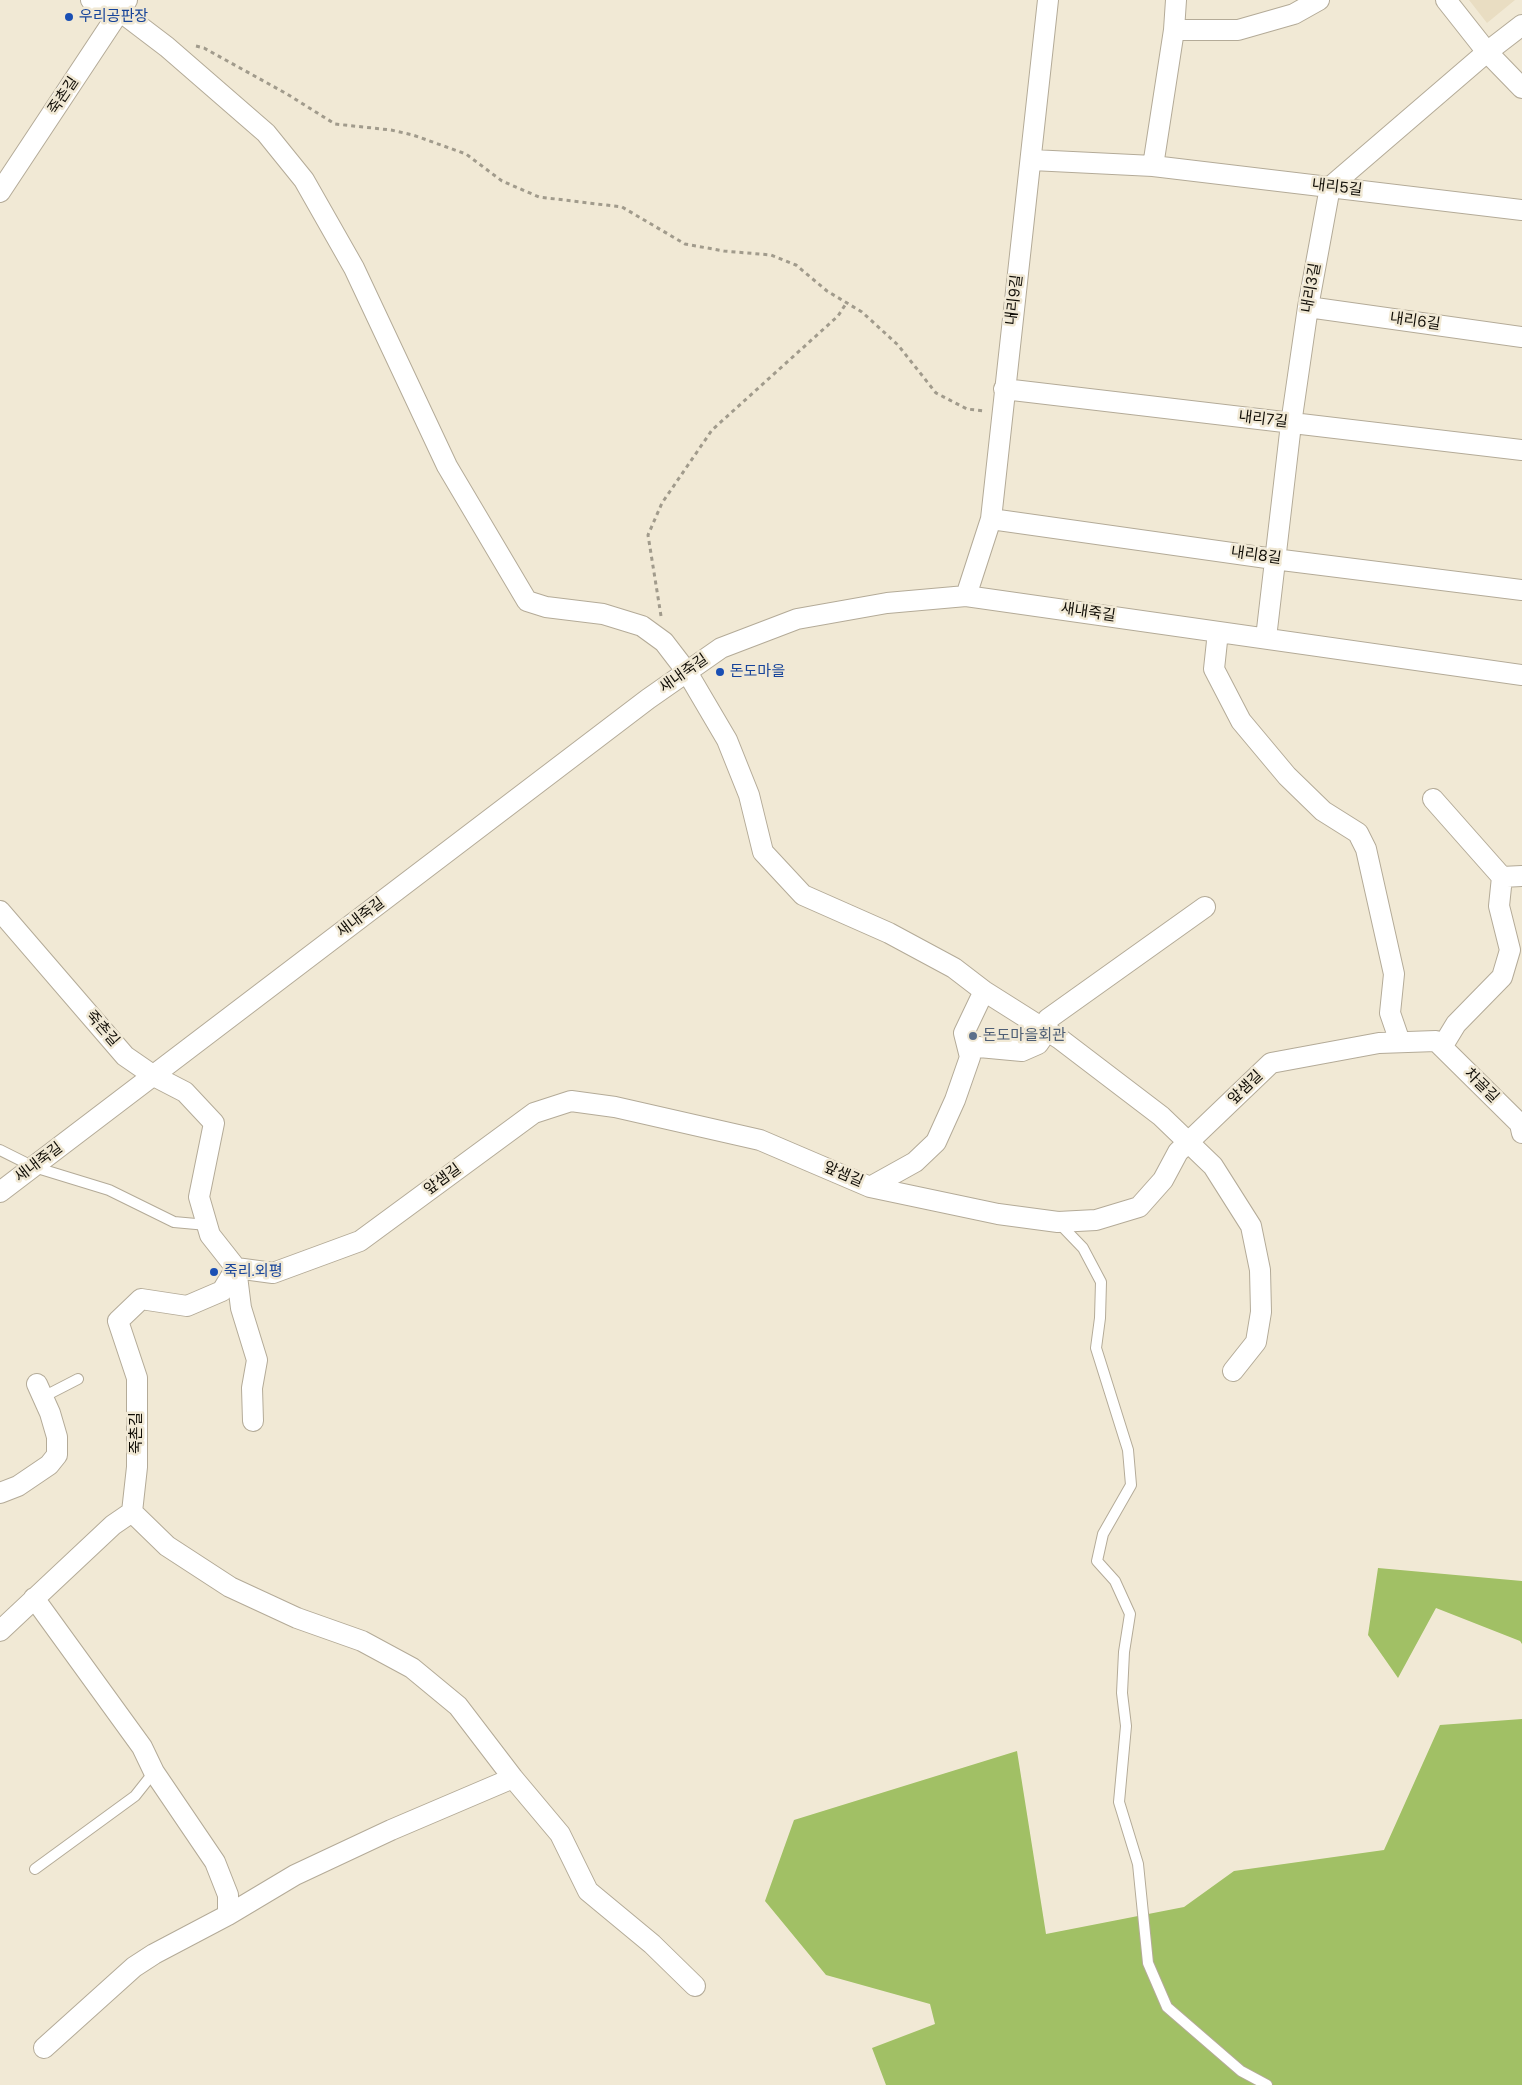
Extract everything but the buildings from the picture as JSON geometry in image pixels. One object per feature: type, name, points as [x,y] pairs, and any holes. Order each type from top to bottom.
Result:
[{"type":"street","points":[[91,0],[124,6],[163,44],[266,133],[304,180],[354,268],[447,466],[527,601],[546,607],[604,614],[642,626],[664,642],[688,672],[726,740],[750,795],[762,852],[803,895],[889,933],[954,968],[984,991],[1047,1031],[1161,1116],[1213,1166],[1251,1226],[1258,1261],[1261,1312],[1256,1342],[1233,1371]]},
{"type":"street","name":"내리9길","points":[[966,596],[991,519],[1004,389],[1032,160],[1048,0]]},
{"type":"street","points":[[1153,166],[1174,30],[1176,0]]},
{"type":"street","points":[[1174,30],[1238,30],[1294,14],[1319,0]]},
{"type":"street","points":[[1446,0],[1487,52],[1522,88]]},
{"type":"street","name":"죽촌길","points":[[0,192],[124,6]]},
{"type":"street","points":[[1330,187],[1487,52],[1522,25]]},
{"type":"street","name":"내리5길","points":[[1032,160],[1153,166],[1522,210]]},
{"type":"street","name":"내리3길","points":[[1266,638],[1291,424],[1308,307],[1330,187]]},
{"type":"street","name":"내리6길","points":[[1308,307],[1522,337]]},
{"type":"street","name":"내리7길","points":[[1004,389],[1522,450]]},
{"type":"street","name":"내리8길","points":[[991,519],[1274,559],[1522,590]]},
{"type":"street","name":"새내죽길","points":[[0,1192],[648,699],[721,648],[797,619],[887,603],[966,596],[1522,675]]},
{"type":"street","points":[[1218,632],[1214,669],[1241,721],[1287,776],[1323,811],[1358,833],[1366,849],[1394,974],[1390,1013],[1400,1042]]},
{"type":"street","points":[[1433,799],[1502,877],[1499,906],[1510,950],[1502,977],[1439,1044]]},
{"type":"street","points":[[1502,877],[1522,876]]},
{"type":"street","points":[[969,1052],[979,1047],[1022,1051],[1038,1044],[1047,1031],[1048,1019],[1205,907]]},
{"type":"street","name":"죽촌길","points":[[0,911],[125,1056],[154,1076],[186,1092],[214,1123],[199,1197],[210,1235],[236,1268],[222,1291],[187,1306],[141,1299],[118,1321],[137,1378],[137,1467],[132,1512]]},
{"type":"street","points":[[870,1187],[916,1162],[936,1142],[955,1100],[970,1057],[964,1033],[984,991]]},
{"type":"street","name":"앞샘길","points":[[236,1268],[273,1273],[360,1241],[534,1113],[571,1101],[615,1108],[760,1140],[870,1187],[998,1214],[1058,1222],[1096,1220],[1139,1207],[1163,1180],[1178,1152],[1271,1063],[1379,1043],[1439,1044]]},
{"type":"street","name":"차골길","points":[[1439,1044],[1520,1124],[1522,1133]]},
{"type":"street","points":[[236,1268],[241,1308],[257,1360],[252,1388],[253,1421]]},
{"type":"street","points":[[0,1493],[26,1480],[49,1465],[57,1455],[57,1437],[40,1391]]},
{"type":"street","points":[[0,1630],[113,1525],[132,1512],[167,1546],[230,1587],[297,1618],[362,1641],[412,1668],[458,1706],[513,1778],[560,1834],[588,1891],[652,1944],[695,1986]]},
{"type":"street","points":[[34,1598],[142,1747],[154,1772],[215,1862],[228,1895],[228,1915]]},
{"type":"street","points":[[44,2048],[134,1967],[154,1954],[228,1915],[295,1875],[391,1830],[513,1778]]},
{"type":"lane","points":[[0,1150],[34,1167],[109,1190],[174,1222],[207,1225]]},
{"type":"lane","points":[[1058,1222],[1083,1248],[1101,1282],[1100,1318],[1096,1348],[1128,1450],[1131,1485],[1103,1534],[1097,1561],[1115,1581],[1130,1614],[1124,1652],[1122,1692],[1126,1726],[1119,1802],[1138,1864],[1148,1963],[1168,2007],[1241,2072],[1267,2085]]},
{"type":"lane","points":[[40,1391],[78,1379]]},
{"type":"lane","points":[[35,1869],[134,1796],[154,1772]]},
{"type":"path","points":[[163,44],[179,41],[204,48],[287,94],[335,124],[392,130],[466,154],[502,180],[539,197],[622,207],[685,244],[724,252],[771,255],[796,265],[827,291],[862,312],[898,345],[936,393],[967,409],[1002,413]]},
{"type":"path","points":[[656,636],[662,615],[648,535],[662,503],[712,430],[838,316],[846,302]]},
{"type":"shaded area","points":[[1469,0],[1515,0],[1487,23]]},
{"type":"green space","points":[[1378,1568],[1522,1581],[1522,1644],[1520,1641],[1436,1608],[1398,1678],[1368,1635]]},
{"type":"green space","points":[[1522,1719],[1522,2085],[886,2085],[872,2048],[935,2024],[930,2004],[826,1975],[765,1901],[794,1820],[1017,1751],[1046,1934],[1184,1907],[1234,1871],[1384,1850],[1440,1725]]},
{"type":"place","name":"우리공판장","points":[[69,17]]},
{"type":"place","name":"돈도마을","points":[[720,672]]},
{"type":"place","name":"돈도마을회관","points":[[973,1036]]},
{"type":"place","name":"죽리.외평","points":[[214,1272]]}]
